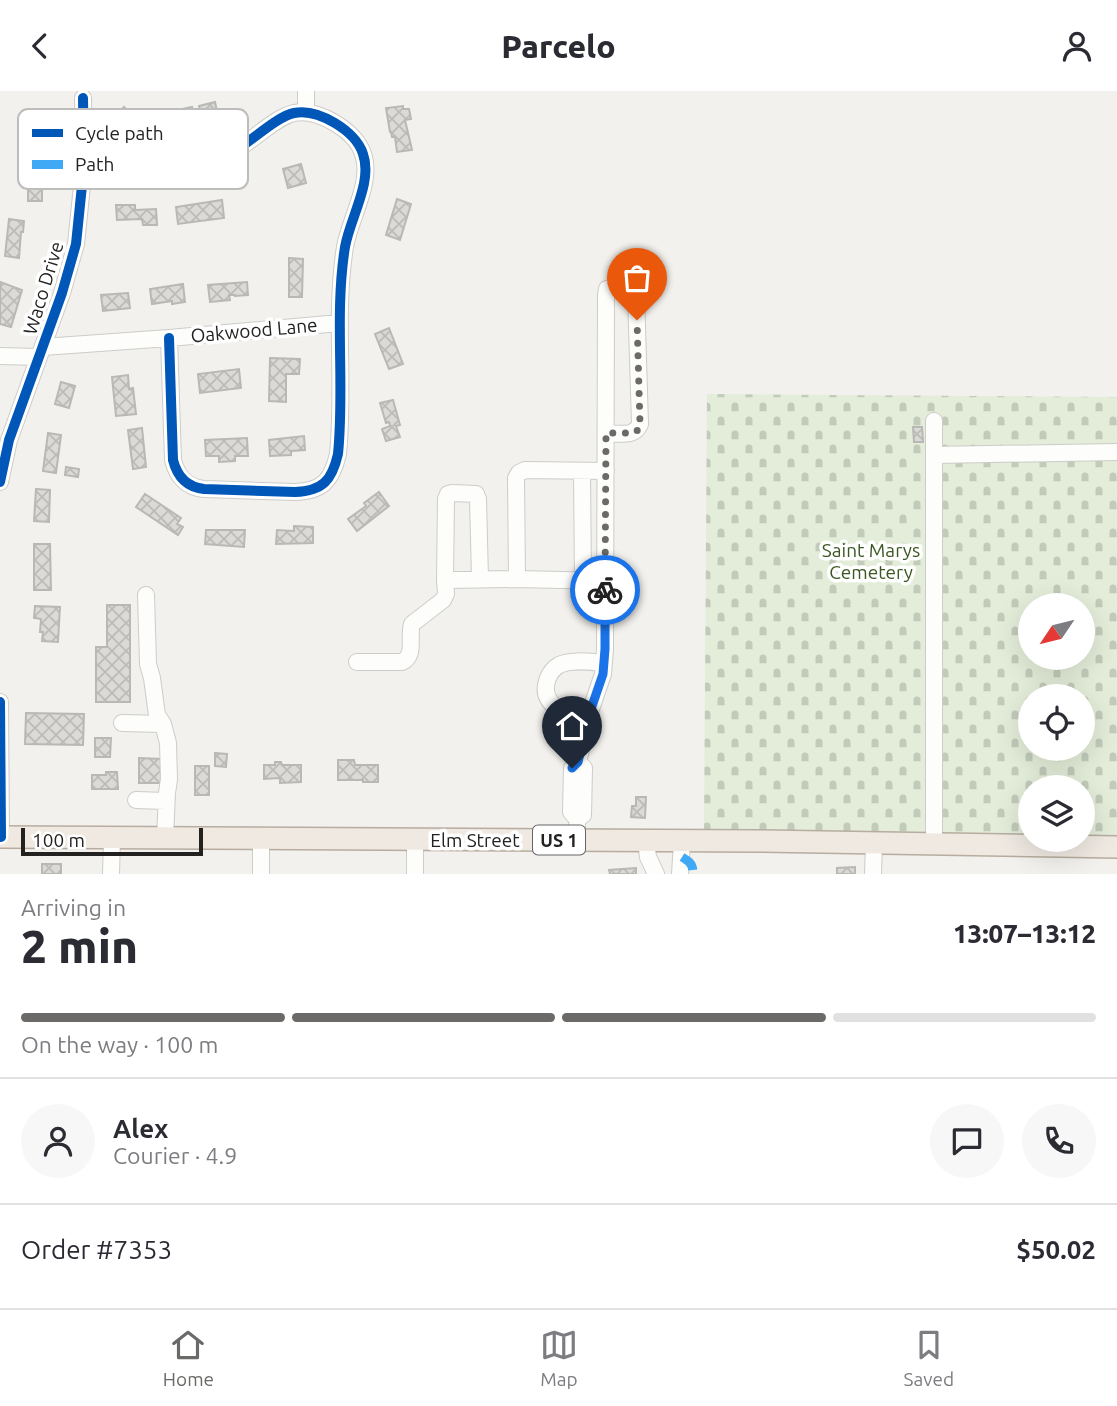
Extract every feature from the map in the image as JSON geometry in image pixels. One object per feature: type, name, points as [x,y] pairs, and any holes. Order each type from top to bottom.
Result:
[{"type":"main road","name":"Elm Street","points":[[0,837],[760,841],[1117,847]]},
{"type":"street","points":[[306,91],[306,112]]},
{"type":"street","name":"Waco Drive","points":[[83,98],[83,109]]},
{"type":"street","points":[[169,338],[173,460],[183,479],[191,486],[204,489],[307,491],[321,486],[327,480],[334,471],[338,454],[340,323],[346,244],[363,186],[365,162],[362,150],[348,133],[320,116],[306,112],[288,115],[248,142]]},
{"type":"street","name":"Waco Drive","points":[[0,482],[9,440],[62,293],[76,244],[82,189]]},
{"type":"street","points":[[578,840],[577,818],[583,815],[584,768],[578,762],[604,663],[606,295],[607,289],[612,287],[629,288],[634,289],[636,294],[640,424],[634,433],[606,433]]},
{"type":"street","name":"Oakwood Lane","points":[[0,356],[340,323]]},
{"type":"street","points":[[934,421],[934,844]]},
{"type":"street","points":[[934,455],[1117,452]]},
{"type":"street","points":[[517,579],[516,478],[519,473],[525,470],[606,471]]},
{"type":"street","points":[[582,471],[583,581]]},
{"type":"street","points":[[357,662],[408,660],[412,624],[443,600],[446,594],[448,494],[477,493],[480,579]]},
{"type":"street","points":[[445,580],[605,581]]},
{"type":"street","points":[[146,595],[148,664],[157,715],[163,724],[168,743],[169,779],[165,838]]},
{"type":"street","points":[[587,722],[559,711],[546,693],[546,684],[550,674],[558,666],[575,662],[604,663]]},
{"type":"street","points":[[0,702],[0,837]]},
{"type":"street","points":[[122,723],[163,724]]},
{"type":"street","points":[[136,800],[166,800]]},
{"type":"street","points":[[111,838],[111,874]]},
{"type":"street","points":[[261,838],[261,874]]},
{"type":"street","points":[[415,839],[415,874]]},
{"type":"street","points":[[646,841],[648,857],[656,874]]},
{"type":"street","points":[[680,874],[682,842]]},
{"type":"street","points":[[873,874],[874,843]]},
{"type":"green space","name":"Saint Marys Cemetery","points":[[707,394],[1117,397],[1117,836],[1095,835],[1095,775],[1018,775],[1018,835],[704,832]]},
{"type":"building","points":[[215,102],[216,109],[200,109],[199,106]]},
{"type":"building","points":[[403,106],[403,109],[409,109],[411,119],[405,120],[412,150],[397,152],[386,108]]},
{"type":"building","points":[[301,164],[306,183],[288,188],[283,169]]},
{"type":"building","points":[[28,189],[42,189],[42,201],[28,201]]},
{"type":"building","points":[[397,199],[411,204],[400,240],[386,235]]},
{"type":"building","points":[[222,200],[224,218],[178,224],[176,207]]},
{"type":"building","points":[[116,205],[135,205],[135,210],[156,209],[157,225],[143,225],[142,219],[117,220]]},
{"type":"building","points":[[9,219],[24,221],[19,258],[5,256]]},
{"type":"building","points":[[289,258],[303,259],[302,297],[289,297]]},
{"type":"building","points":[[0,282],[22,290],[11,327],[0,324]]},
{"type":"building","points":[[247,282],[248,295],[229,295],[230,300],[210,302],[208,285]]},
{"type":"building","points":[[183,284],[185,302],[152,304],[150,289]]},
{"type":"building","points":[[128,293],[130,308],[103,311],[101,295]]},
{"type":"building","points":[[389,328],[403,364],[389,369],[375,334]]},
{"type":"building","points":[[270,358],[300,359],[299,374],[286,374],[286,402],[269,401]]},
{"type":"building","points":[[239,369],[241,388],[200,393],[198,374]]},
{"type":"building","points":[[128,375],[129,389],[133,388],[136,414],[116,416],[112,377]]},
{"type":"building","points":[[61,382],[75,386],[69,408],[55,404]]},
{"type":"building","points":[[393,400],[400,425],[396,426],[400,437],[386,441],[382,429],[390,426],[389,422],[386,423],[380,403]]},
{"type":"building","points":[[913,427],[922,427],[923,442],[914,442]]},
{"type":"building","points":[[142,428],[146,467],[133,469],[128,430]]},
{"type":"building","points":[[48,433],[61,435],[56,473],[43,471]]},
{"type":"building","points":[[304,436],[305,450],[291,451],[291,455],[270,456],[269,440]]},
{"type":"building","points":[[247,438],[248,456],[235,456],[235,461],[219,462],[219,456],[206,456],[205,440]]},
{"type":"building","points":[[66,467],[79,469],[78,477],[65,475]]},
{"type":"building","points":[[36,489],[50,490],[49,522],[34,521]]},
{"type":"building","points":[[379,492],[389,506],[357,531],[348,519]]},
{"type":"building","points":[[145,494],[181,518],[177,524],[183,527],[178,535],[136,507]]},
{"type":"building","points":[[294,526],[313,527],[313,543],[276,544],[277,530],[294,531]]},
{"type":"building","points":[[206,530],[245,530],[244,547],[205,544]]},
{"type":"building","points":[[34,544],[50,544],[51,590],[34,590]]},
{"type":"building","points":[[107,605],[130,605],[130,702],[96,702],[96,647],[107,647]]},
{"type":"building","points":[[35,606],[60,607],[58,642],[42,641],[41,619],[34,618]]},
{"type":"building","points":[[26,713],[84,714],[83,745],[25,744]]},
{"type":"building","points":[[95,738],[111,738],[110,757],[95,757]]},
{"type":"building","points":[[215,753],[227,754],[226,767],[215,766]]},
{"type":"building","points":[[139,758],[161,759],[161,783],[139,783]]},
{"type":"building","points":[[338,760],[354,760],[355,765],[378,765],[378,782],[338,780]]},
{"type":"building","points":[[275,762],[281,762],[282,765],[301,765],[301,782],[280,783],[280,778],[264,779],[264,765],[275,765]]},
{"type":"building","points":[[195,766],[209,766],[209,795],[195,795]]},
{"type":"building","points":[[106,772],[117,772],[118,789],[92,789],[92,775],[106,775]]},
{"type":"building","points":[[636,797],[646,797],[645,818],[631,817],[632,806],[636,806]]},
{"type":"building","points":[[42,864],[61,864],[61,874],[42,874]]},
{"type":"building","points":[[855,867],[855,874],[837,874],[837,868]]},
{"type":"building","points":[[636,868],[636,874],[610,874],[609,870]]},
{"type":"marked path","points":[[682,857],[690,864],[693,874]]},
{"type":"cycle path","points":[[83,98],[83,109]]},
{"type":"cycle path","points":[[169,338],[173,460],[183,480],[204,489],[295,492],[313,489],[325,482],[333,471],[338,454],[342,273],[345,247],[363,188],[363,154],[353,137],[335,123],[304,112],[287,115],[248,141]]},
{"type":"cycle path","points":[[0,482],[9,440],[62,293],[76,244],[82,189]]},
{"type":"cycle path","points":[[0,702],[1,837]]},
{"type":"way so far","points":[[605,590],[606,433],[634,433],[640,424],[637,320]]},
{"type":"route","points":[[572,768],[578,762],[603,674],[605,590]]}]
